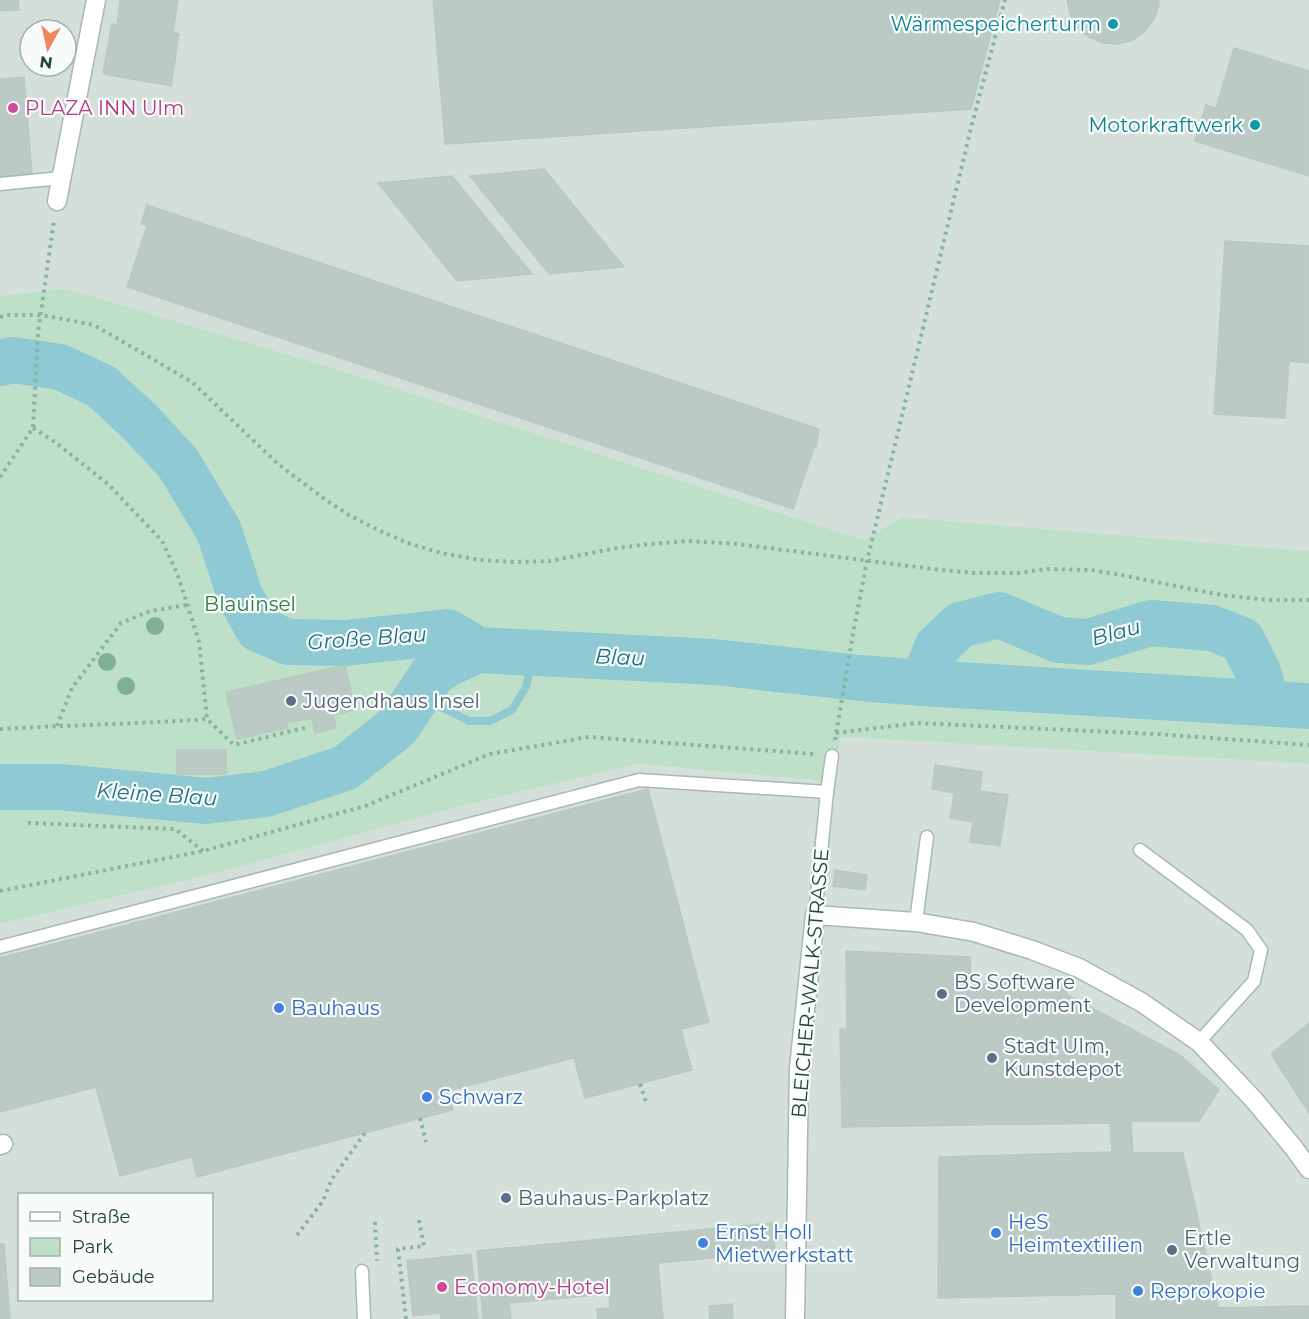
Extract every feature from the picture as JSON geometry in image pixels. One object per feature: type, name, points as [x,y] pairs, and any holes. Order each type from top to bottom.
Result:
[{"type":"street","points":[[57,201],[96,0]]},
{"type":"street","points":[[814,915],[916,922],[974,932],[1079,968],[1141,1002],[1198,1042],[1254,1100],[1309,1169]]},
{"type":"street","name":"BLEICHER-WALK-STRASSE","points":[[795,1319],[799,1068],[814,915]]},
{"type":"lane","points":[[0,184],[61,178]]},
{"type":"lane","name":"BLEICHER-WALK-STRASSE","points":[[814,915],[832,756]]},
{"type":"lane","points":[[0,947],[639,780],[827,792]]},
{"type":"lane","points":[[916,922],[927,837]]},
{"type":"lane","points":[[1140,849],[1247,930],[1261,950],[1254,981],[1198,1042]]},
{"type":"lane","points":[[362,1271],[364,1319]]},
{"type":"path","points":[[1005,0],[971,128],[867,561],[836,733],[917,723],[1156,734],[1309,745]]},
{"type":"path","points":[[0,477],[33,428],[38,333],[57,201]]},
{"type":"path","points":[[0,317],[41,315],[94,325],[192,382],[278,463],[323,498],[378,530],[408,543],[441,553],[479,560],[515,562],[550,561],[650,544],[688,542],[749,545],[975,573],[1018,573],[1047,569],[1091,570],[1221,595],[1268,600],[1309,600]]},
{"type":"path","points":[[33,428],[55,442],[108,484],[162,541],[177,573],[199,641],[207,719],[234,745],[308,727]]},
{"type":"path","points":[[56,726],[72,688],[122,623],[150,611],[187,605]]},
{"type":"path","points":[[0,729],[207,719]]},
{"type":"path","points":[[0,891],[203,851],[365,806],[490,754],[589,737],[832,756]]},
{"type":"path","points":[[27,823],[175,829],[203,851]]},
{"type":"path","points":[[640,1084],[647,1106]]},
{"type":"path","points":[[420,1118],[426,1142]]},
{"type":"path","points":[[297,1235],[323,1201],[332,1179],[365,1132]]},
{"type":"path","points":[[406,1319],[398,1249],[424,1246],[418,1216]]},
{"type":"shaded area","points":[[0,0],[1309,0],[1309,551],[901,517],[864,540],[340,370],[65,288],[0,296]]},
{"type":"shaded area","points":[[841,737],[1309,764],[1309,1319],[0,1319],[0,924],[209,875],[458,807],[638,764],[832,782]]},
{"type":"green space","name":"Blauinsel","points":[[65,288],[340,370],[864,540],[901,517],[1309,551],[1309,764],[841,737],[832,782],[638,764],[458,807],[209,875],[0,924],[0,296]]},
{"type":"building","points":[[0,0],[18,0],[19,10],[0,11]]},
{"type":"building","points":[[120,0],[178,0],[173,32],[179,34],[171,86],[103,74],[112,24],[117,25]]},
{"type":"building","points":[[433,0],[1000,0],[971,109],[445,144]]},
{"type":"building","name":"Wärmespeicherturm","points":[[1067,0],[1159,0],[1159,5],[1154,19],[1145,31],[1133,40],[1118,44],[1103,43],[1077,28],[1070,14]]},
{"type":"building","name":"Motorkraftwerk","points":[[1234,48],[1309,71],[1309,176],[1195,141],[1206,105],[1216,108]]},
{"type":"building","name":"PLAZA INN Ulm","points":[[24,78],[32,174],[0,177],[0,79]]},
{"type":"building","points":[[544,169],[624,267],[549,274],[470,176]]},
{"type":"building","points":[[452,176],[532,274],[457,281],[378,183]]},
{"type":"building","points":[[147,205],[819,429],[816,448],[141,224]]},
{"type":"building","points":[[147,226],[814,448],[793,509],[127,287]]},
{"type":"building","points":[[1225,241],[1309,246],[1309,363],[1289,361],[1285,418],[1214,414]]},
{"type":"building","name":"Jugendhaus Insel","points":[[345,665],[355,710],[333,715],[336,728],[315,733],[312,718],[286,723],[287,728],[237,739],[226,692]]},
{"type":"building","points":[[177,750],[226,750],[226,774],[177,774]]},
{"type":"building","points":[[935,765],[982,772],[980,791],[1008,795],[1000,846],[970,842],[973,822],[950,818],[954,793],[932,789]]},
{"type":"building","points":[[648,789],[709,1022],[448,1091],[453,1110],[249,1163],[244,1143],[120,1176],[96,1087],[0,1112],[0,958]]},
{"type":"building","points":[[835,870],[867,875],[865,890],[833,886]]},
{"type":"building","points":[[846,951],[970,957],[971,984],[1062,981],[1068,995],[1180,1055],[1219,1090],[1199,1121],[1131,1121],[1133,1153],[1183,1153],[1218,1308],[1116,1310],[1116,1294],[938,1298],[939,1157],[1112,1152],[1110,1123],[842,1127],[840,1029],[847,1029]]},
{"type":"building","points":[[1309,1023],[1309,1113],[1271,1054]]},
{"type":"building","points":[[681,1030],[692,1070],[585,1098],[574,1058]]},
{"type":"building","points":[[244,1143],[249,1163],[197,1177],[192,1157]]},
{"type":"building","points":[[772,1223],[775,1252],[658,1263],[663,1319],[598,1319],[597,1309],[610,1308],[609,1294],[509,1303],[511,1319],[483,1319],[477,1251]]},
{"type":"building","points":[[0,1244],[4,1244],[10,1319],[0,1319]]},
{"type":"building","name":"Economy-Hotel","points":[[471,1254],[478,1319],[441,1319],[441,1313],[413,1316],[407,1261]]},
{"type":"building","points":[[732,1304],[733,1319],[710,1319],[709,1306]]},
{"type":"building","points":[[1309,1306],[1309,1319],[1116,1319],[1116,1310]]},
{"type":"waterway","name":"Blau","points":[[0,363],[13,360],[60,367],[101,386],[140,422],[178,463],[219,531],[240,596],[258,629],[288,642],[345,643],[447,632],[478,650],[714,662],[923,683],[1309,706]]},
{"type":"waterway","name":"Blau","points":[[923,683],[937,647],[960,625],[999,615],[1059,640],[1088,642],[1151,623],[1212,628],[1242,640],[1258,672],[1267,703]]},
{"type":"waterway","name":"Kleine Blau","points":[[0,787],[61,787],[206,801],[266,794],[345,768],[397,727],[433,673],[478,650]]},
{"type":"waterway","name":"Blau","points":[[418,697],[469,721],[490,721],[512,710],[526,687],[533,653]]},
{"type":"place","name":"Wärmespeicherturm","points":[[1113,24]]},
{"type":"place","name":"PLAZA INN Ulm","points":[[13,108]]},
{"type":"place","name":"Motorkraftwerk","points":[[1255,125]]},
{"type":"place","name":"Jugendhaus Insel","points":[[291,701]]},
{"type":"place","name":"BS Software Development","points":[[942,994]]},
{"type":"place","name":"Bauhaus","points":[[279,1008]]},
{"type":"place","name":"Stadt Ulm, Kunstdepot","points":[[992,1058]]},
{"type":"place","name":"Schwarz","points":[[427,1097]]},
{"type":"place","name":"Bauhaus-Parkplatz","points":[[506,1198]]},
{"type":"place","name":"HeS Heimtextilien","points":[[996,1233]]},
{"type":"place","name":"Ernst Holl Mietwerkstatt","points":[[703,1243]]},
{"type":"place","name":"Ertle Verwaltung","points":[[1172,1250]]},
{"type":"place","name":"Economy-Hotel","points":[[442,1287]]},
{"type":"place","name":"Reprokopie","points":[[1138,1291]]},
{"type":"water label","name":"Große Blau","points":[[367,638]]}]
